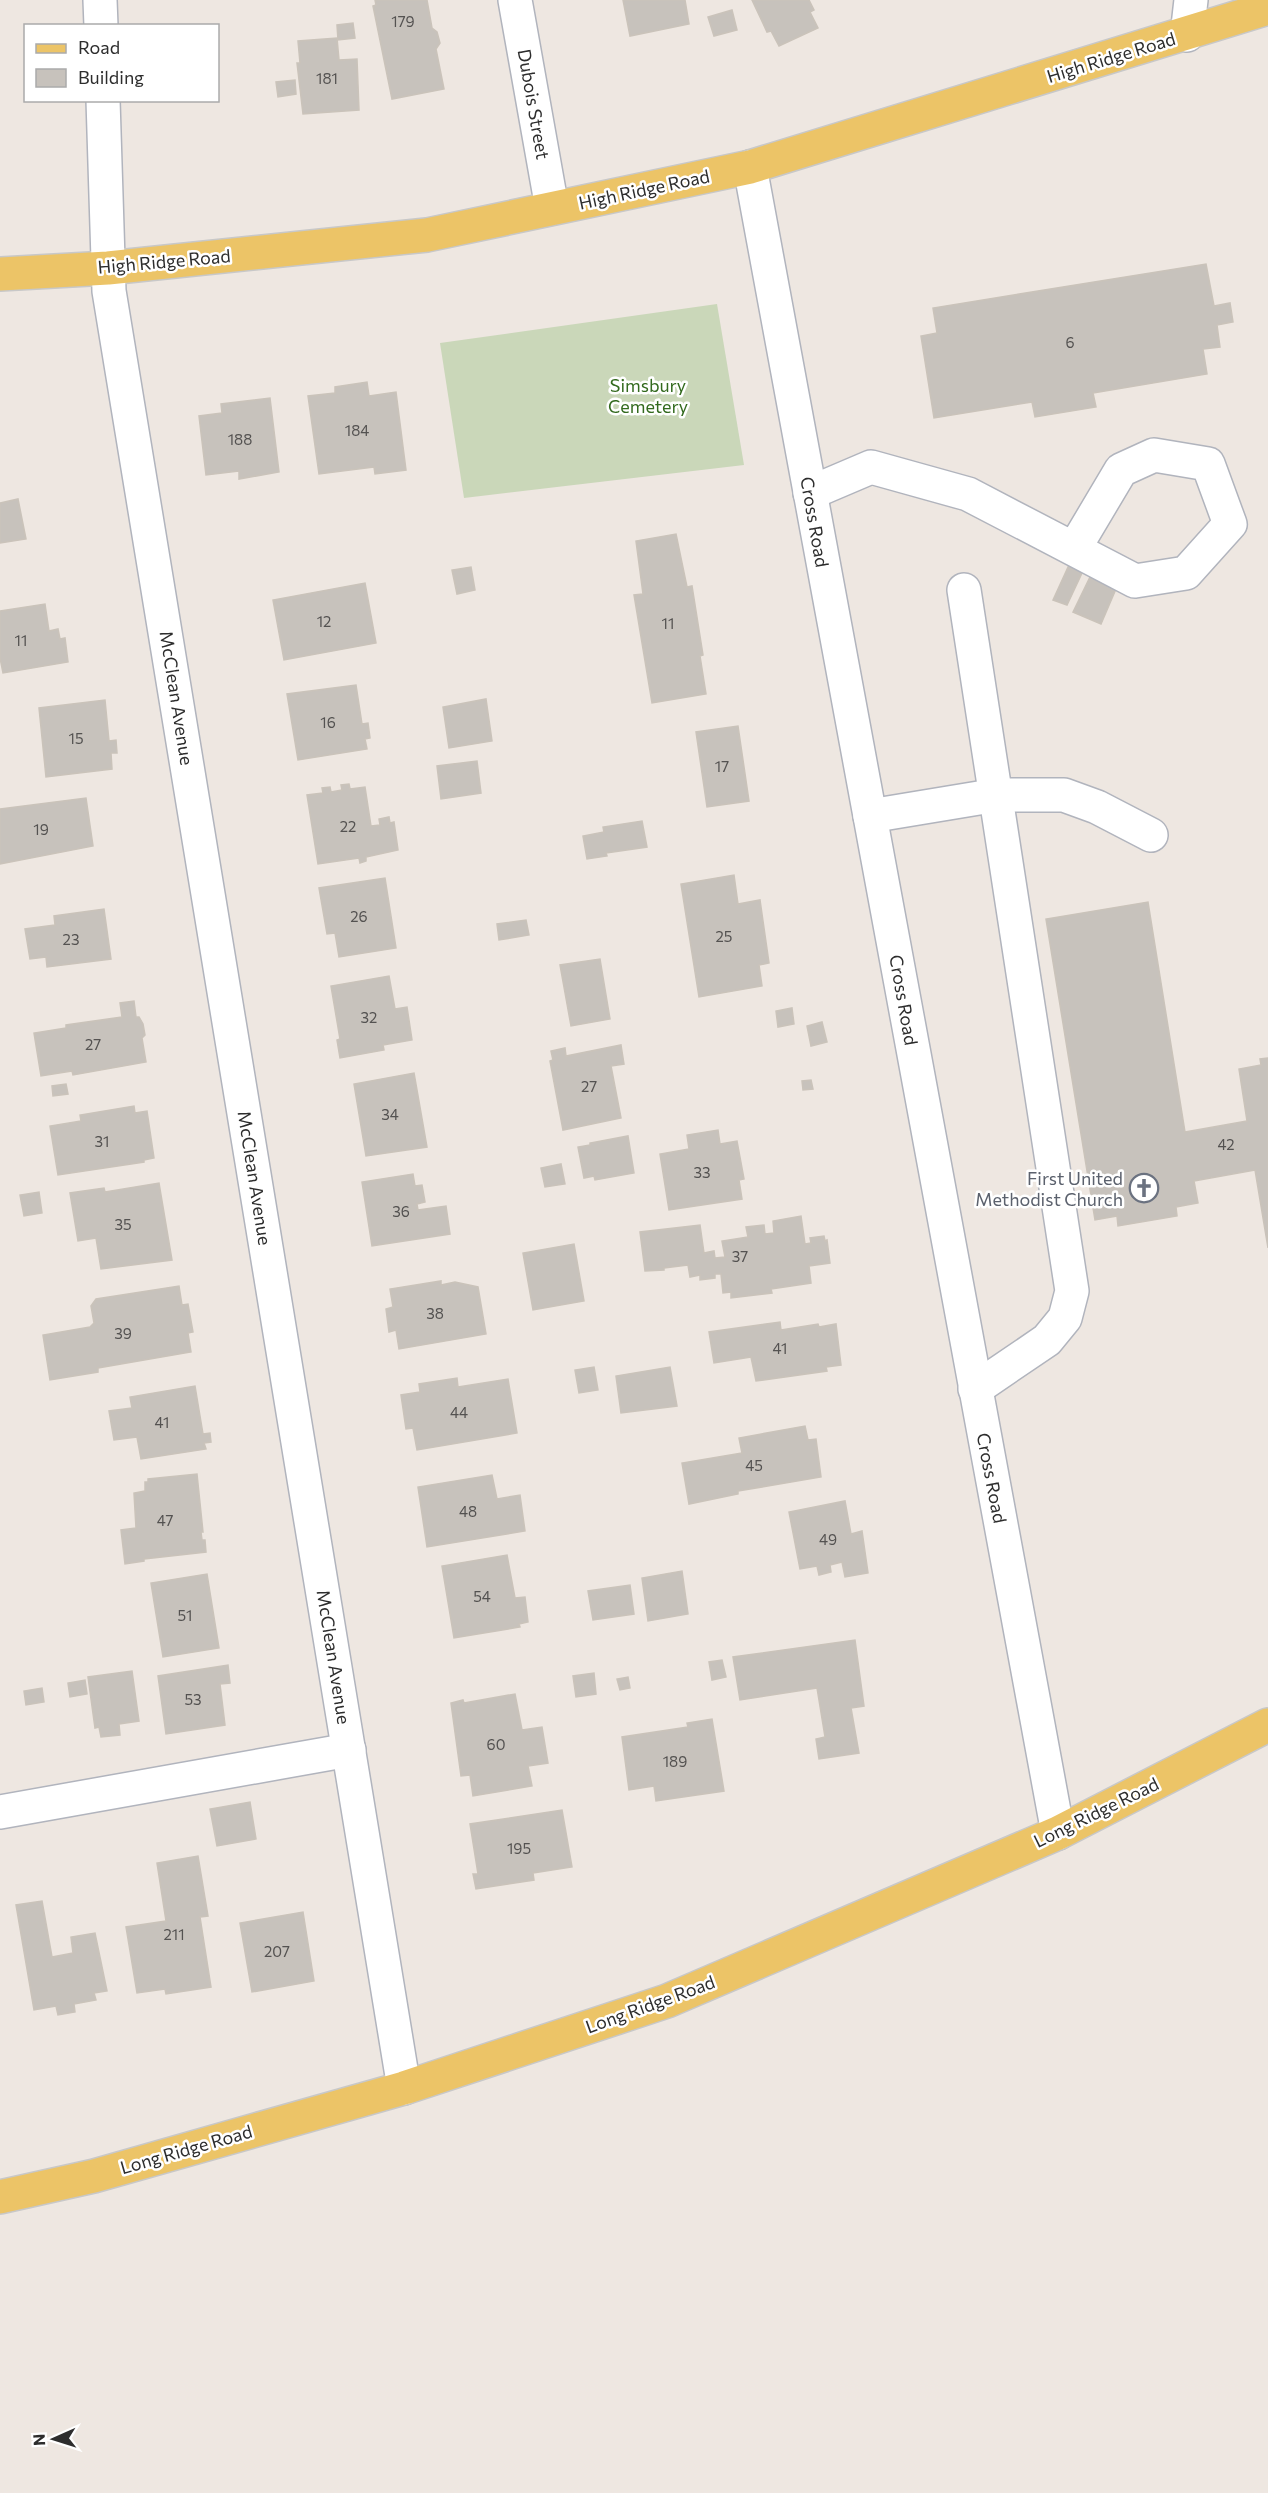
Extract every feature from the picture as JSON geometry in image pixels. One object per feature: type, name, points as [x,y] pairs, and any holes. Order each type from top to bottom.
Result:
[{"type":"main road","name":"High Ridge Road","points":[[0,273],[108,268],[428,235],[750,167],[1187,35],[1268,8]]},
{"type":"main road","name":"Long Ridge Road","points":[[0,2197],[94,2176],[404,2088],[667,2001],[1058,1833],[1268,1725]]},
{"type":"street","points":[[100,0],[101,24]]},
{"type":"street","name":"Dubois Street","points":[[515,0],[552,208]]},
{"type":"street","points":[[1187,35],[1191,0]]},
{"type":"street","name":"McClean Avenue","points":[[103,102],[110,291],[404,2088]]},
{"type":"street","name":"Cross Road","points":[[750,167],[1058,1833]]},
{"type":"street","points":[[810,493],[871,467],[968,494],[1135,581],[1186,573],[1230,524],[1208,464],[1154,455],[1121,470],[1074,549]]},
{"type":"street","points":[[964,590],[1072,1291],[1065,1318],[1047,1340],[975,1389]]},
{"type":"street","points":[[870,816],[997,795],[1064,795],[1097,807],[1151,835]]},
{"type":"street","points":[[0,1812],[349,1750]]},
{"type":"green space","name":"Simsbury Cemetery","points":[[717,304],[744,465],[464,498],[440,343]]},
{"type":"building","points":[[375,0],[427,0],[432,28],[437,32],[440,43],[436,49],[444,89],[392,99],[373,6],[376,5]]},
{"type":"building","points":[[623,0],[685,0],[689,24],[630,36]]},
{"type":"building","points":[[752,0],[809,0],[814,10],[810,12],[818,28],[779,46],[771,31],[767,32]]},
{"type":"building","points":[[732,10],[737,30],[714,36],[708,17]]},
{"type":"building","points":[[353,23],[355,38],[338,40],[337,25]]},
{"type":"building","points":[[337,38],[339,60],[357,59],[359,110],[303,114],[297,63],[300,63],[298,41]]},
{"type":"building","points":[[295,80],[296,94],[278,97],[276,82]]},
{"type":"building","points":[[1206,264],[1214,306],[1230,303],[1233,322],[1217,325],[1220,347],[1203,349],[1207,374],[1093,393],[1096,407],[1035,417],[1032,402],[934,418],[921,336],[937,333],[933,308]]},
{"type":"building","points":[[367,382],[369,396],[396,392],[406,470],[375,474],[374,467],[319,474],[308,396],[335,393],[335,387]]},
{"type":"building","points":[[270,398],[279,472],[239,479],[239,471],[206,475],[199,416],[222,413],[221,404]]},
{"type":"building","points":[[18,499],[26,539],[0,543],[0,503]]},
{"type":"building","points":[[676,534],[687,587],[692,586],[703,655],[700,656],[706,694],[652,703],[634,595],[643,594],[636,541]]},
{"type":"building","points":[[1069,565],[1083,571],[1067,605],[1053,600]]},
{"type":"building","points":[[471,567],[475,590],[457,594],[452,570]]},
{"type":"building","points":[[1090,577],[1116,589],[1101,624],[1073,612]]},
{"type":"building","points":[[365,583],[376,643],[284,660],[273,600]]},
{"type":"building","points":[[45,604],[49,631],[58,629],[60,639],[65,638],[68,662],[3,673],[0,658],[0,611]]},
{"type":"building","points":[[356,685],[362,724],[368,723],[370,738],[365,739],[367,749],[298,760],[287,694]]},
{"type":"building","points":[[486,699],[492,741],[449,748],[443,707]]},
{"type":"building","points":[[105,700],[109,741],[116,740],[117,753],[111,753],[112,769],[46,777],[39,708]]},
{"type":"building","points":[[738,726],[749,801],[707,807],[696,732]]},
{"type":"building","points":[[477,761],[481,793],[441,799],[437,766]]},
{"type":"building","points":[[349,784],[350,789],[365,787],[371,826],[380,825],[379,819],[389,817],[390,823],[394,822],[398,850],[366,857],[366,861],[360,863],[359,858],[318,864],[307,795],[323,793],[322,788],[330,787],[331,792],[342,790],[341,785]]},
{"type":"building","points":[[86,798],[93,846],[0,864],[0,809]]},
{"type":"building","points":[[642,821],[647,847],[606,853],[607,856],[587,859],[583,836],[604,832],[603,827]]},
{"type":"building","points":[[734,875],[738,904],[760,900],[769,963],[759,965],[762,986],[699,997],[681,884]]},
{"type":"building","points":[[385,878],[396,948],[339,957],[335,933],[327,934],[319,888]]},
{"type":"building","points":[[1148,902],[1185,1132],[1247,1121],[1239,1069],[1261,1065],[1260,1059],[1268,1058],[1268,1248],[1255,1170],[1194,1181],[1198,1203],[1176,1207],[1177,1216],[1118,1226],[1117,1216],[1095,1220],[1046,919]]},
{"type":"building","points":[[104,909],[111,959],[47,967],[46,957],[30,959],[25,929],[55,925],[54,916]]},
{"type":"building","points":[[526,920],[529,935],[499,940],[497,924]]},
{"type":"building","points":[[600,959],[610,1019],[571,1026],[560,965]]},
{"type":"building","points":[[389,976],[395,1009],[407,1007],[412,1040],[383,1045],[384,1050],[340,1058],[337,1040],[340,1039],[331,986]]},
{"type":"building","points":[[134,1001],[136,1017],[139,1017],[143,1024],[145,1035],[142,1038],[146,1062],[73,1075],[72,1071],[41,1076],[34,1033],[66,1028],[66,1025],[122,1017],[120,1003]]},
{"type":"building","points":[[792,1008],[794,1024],[778,1027],[776,1011]]},
{"type":"building","points":[[822,1022],[827,1042],[811,1046],[807,1026]]},
{"type":"building","points":[[621,1045],[624,1064],[611,1066],[621,1118],[563,1130],[550,1061],[553,1060],[551,1051],[565,1048],[566,1056]]},
{"type":"building","points":[[414,1073],[427,1147],[366,1156],[354,1084]]},
{"type":"building","points":[[811,1080],[813,1089],[803,1090],[802,1081]]},
{"type":"building","points":[[66,1084],[68,1094],[53,1096],[52,1086]]},
{"type":"building","points":[[134,1106],[135,1113],[147,1111],[154,1158],[144,1160],[144,1162],[58,1175],[50,1126],[81,1121],[80,1115]]},
{"type":"building","points":[[718,1130],[720,1144],[737,1141],[744,1179],[739,1180],[742,1199],[669,1210],[660,1154],[689,1149],[687,1135]]},
{"type":"building","points":[[628,1136],[634,1173],[595,1180],[594,1176],[584,1178],[578,1147]]},
{"type":"building","points":[[561,1164],[565,1184],[545,1187],[541,1168]]},
{"type":"building","points":[[413,1174],[415,1186],[422,1185],[425,1202],[417,1204],[418,1210],[446,1206],[450,1234],[372,1246],[362,1182]]},
{"type":"building","points":[[159,1183],[172,1260],[101,1269],[96,1238],[78,1241],[70,1193],[104,1188],[105,1192]]},
{"type":"building","points":[[39,1192],[42,1213],[24,1216],[20,1195]]},
{"type":"building","points":[[801,1216],[805,1244],[811,1243],[810,1238],[824,1236],[825,1241],[827,1240],[830,1263],[809,1266],[811,1283],[771,1289],[772,1293],[731,1298],[731,1292],[723,1293],[721,1274],[715,1274],[715,1278],[700,1280],[700,1275],[690,1277],[688,1265],[645,1271],[640,1232],[700,1225],[704,1253],[714,1251],[715,1258],[725,1257],[722,1241],[748,1237],[746,1227],[764,1225],[765,1234],[774,1233],[773,1221]]},
{"type":"building","points":[[574,1244],[584,1301],[533,1310],[523,1253]]},
{"type":"building","points":[[441,1281],[441,1285],[455,1282],[478,1287],[486,1334],[399,1349],[396,1330],[389,1332],[386,1309],[393,1307],[390,1289]]},
{"type":"building","points":[[179,1286],[182,1305],[188,1304],[193,1332],[188,1333],[191,1352],[98,1368],[98,1372],[50,1380],[43,1335],[90,1327],[94,1323],[91,1306],[96,1299]]},
{"type":"building","points":[[780,1322],[781,1330],[818,1324],[819,1327],[836,1324],[841,1365],[826,1367],[827,1371],[756,1381],[751,1357],[714,1363],[709,1332]]},
{"type":"building","points":[[594,1367],[598,1390],[579,1393],[575,1370]]},
{"type":"building","points":[[670,1367],[677,1406],[621,1413],[616,1376]]},
{"type":"building","points":[[457,1378],[458,1387],[508,1379],[517,1433],[417,1450],[413,1428],[406,1429],[401,1395],[420,1392],[419,1384]]},
{"type":"building","points":[[195,1386],[203,1434],[210,1433],[211,1442],[204,1443],[206,1449],[141,1459],[137,1437],[114,1440],[109,1411],[132,1408],[130,1397]]},
{"type":"building","points":[[805,1426],[808,1440],[816,1439],[821,1477],[738,1491],[738,1494],[689,1504],[682,1463],[742,1453],[739,1438]]},
{"type":"building","points":[[197,1474],[203,1532],[201,1532],[202,1540],[205,1540],[206,1552],[144,1559],[144,1561],[125,1564],[121,1530],[136,1528],[134,1493],[145,1491],[145,1482],[148,1482],[148,1479]]},
{"type":"building","points":[[492,1475],[497,1499],[520,1495],[525,1531],[427,1547],[418,1487]]},
{"type":"building","points":[[845,1501],[851,1534],[862,1531],[868,1573],[845,1577],[842,1562],[830,1565],[831,1572],[819,1575],[817,1566],[800,1569],[789,1512]]},
{"type":"building","points":[[507,1555],[515,1598],[525,1597],[528,1622],[519,1624],[520,1627],[454,1638],[442,1566]]},
{"type":"building","points":[[682,1571],[688,1614],[648,1621],[642,1578]]},
{"type":"building","points":[[207,1574],[219,1648],[163,1657],[151,1583]]},
{"type":"building","points":[[630,1585],[634,1614],[593,1620],[588,1591]]},
{"type":"building","points":[[855,1640],[864,1706],[851,1708],[859,1753],[819,1759],[816,1739],[825,1737],[817,1688],[740,1700],[733,1657]]},
{"type":"building","points":[[722,1660],[726,1677],[712,1680],[709,1662]]},
{"type":"building","points":[[228,1665],[230,1683],[220,1684],[225,1725],[166,1734],[158,1676]]},
{"type":"building","points":[[132,1671],[139,1721],[119,1724],[120,1735],[101,1737],[99,1727],[95,1728],[88,1677]]},
{"type":"building","points":[[594,1673],[596,1694],[576,1697],[573,1676]]},
{"type":"building","points":[[628,1677],[630,1688],[620,1690],[617,1679]]},
{"type":"building","points":[[85,1680],[87,1694],[70,1697],[68,1683]]},
{"type":"building","points":[[42,1688],[44,1702],[26,1705],[24,1691]]},
{"type":"building","points":[[515,1694],[522,1730],[542,1727],[548,1763],[528,1766],[532,1786],[473,1796],[470,1775],[461,1776],[451,1703],[463,1700],[464,1703]]},
{"type":"building","points":[[712,1719],[724,1791],[656,1801],[654,1786],[629,1790],[622,1737],[688,1727],[687,1723]]},
{"type":"building","points":[[250,1802],[256,1839],[217,1846],[210,1809]]},
{"type":"building","points":[[562,1810],[572,1867],[533,1873],[534,1880],[476,1889],[473,1874],[478,1874],[470,1824]]},
{"type":"building","points":[[198,1856],[208,1916],[200,1917],[211,1987],[166,1994],[165,1989],[137,1993],[126,1927],[166,1921],[157,1863]]},
{"type":"building","points":[[42,1901],[52,1957],[73,1953],[71,1937],[95,1933],[107,1991],[94,1993],[96,2000],[74,2004],[75,2012],[58,2015],[56,2006],[34,2010],[16,1905]]},
{"type":"building","points":[[303,1912],[314,1981],[252,1992],[240,1923]]},
{"type":"place","name":"First United Methodist Church","points":[[1144,1188]]}]
